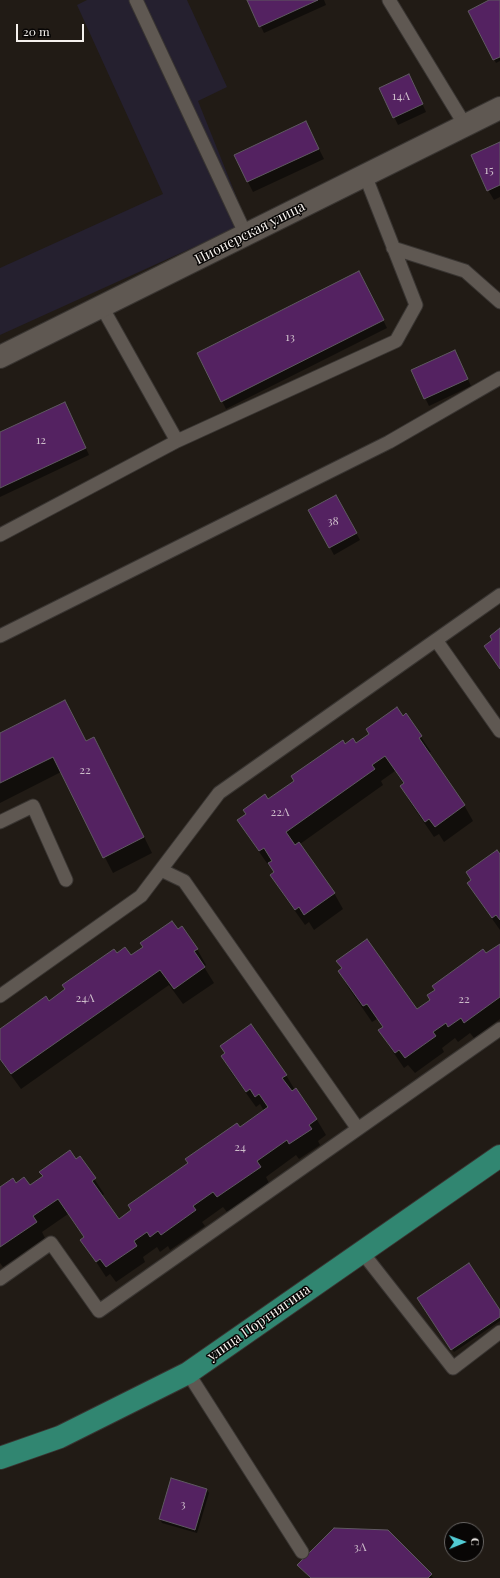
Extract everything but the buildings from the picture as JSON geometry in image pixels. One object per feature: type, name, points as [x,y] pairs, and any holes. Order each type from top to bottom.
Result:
[{"type":"main road","name":"улица Портнягина","points":[[0,1458],[60,1436],[188,1373],[500,1156]]},
{"type":"street","name":"Пионерская улица","points":[[0,357],[500,108]]},
{"type":"lane","points":[[136,0],[246,235]]},
{"type":"lane","points":[[389,0],[465,125]]},
{"type":"lane","points":[[0,535],[177,442],[396,341],[416,305],[365,175]]},
{"type":"lane","points":[[393,248],[465,271],[500,302]]},
{"type":"lane","points":[[102,307],[177,442]]},
{"type":"lane","points":[[0,636],[389,442],[500,378]]},
{"type":"lane","points":[[0,996],[141,896],[219,793],[500,595]]},
{"type":"lane","points":[[436,640],[500,731]]},
{"type":"lane","points":[[0,822],[33,806],[66,880]]},
{"type":"lane","points":[[161,870],[184,881],[358,1129]]},
{"type":"lane","points":[[0,1279],[51,1243],[99,1311],[500,1029]]},
{"type":"lane","points":[[362,1252],[454,1368],[500,1332]]},
{"type":"lane","points":[[188,1373],[302,1552]]},
{"type":"shaded area","points":[[87,0],[187,0],[227,87],[198,101],[247,223],[0,335],[0,268],[163,194],[77,5]]}]
